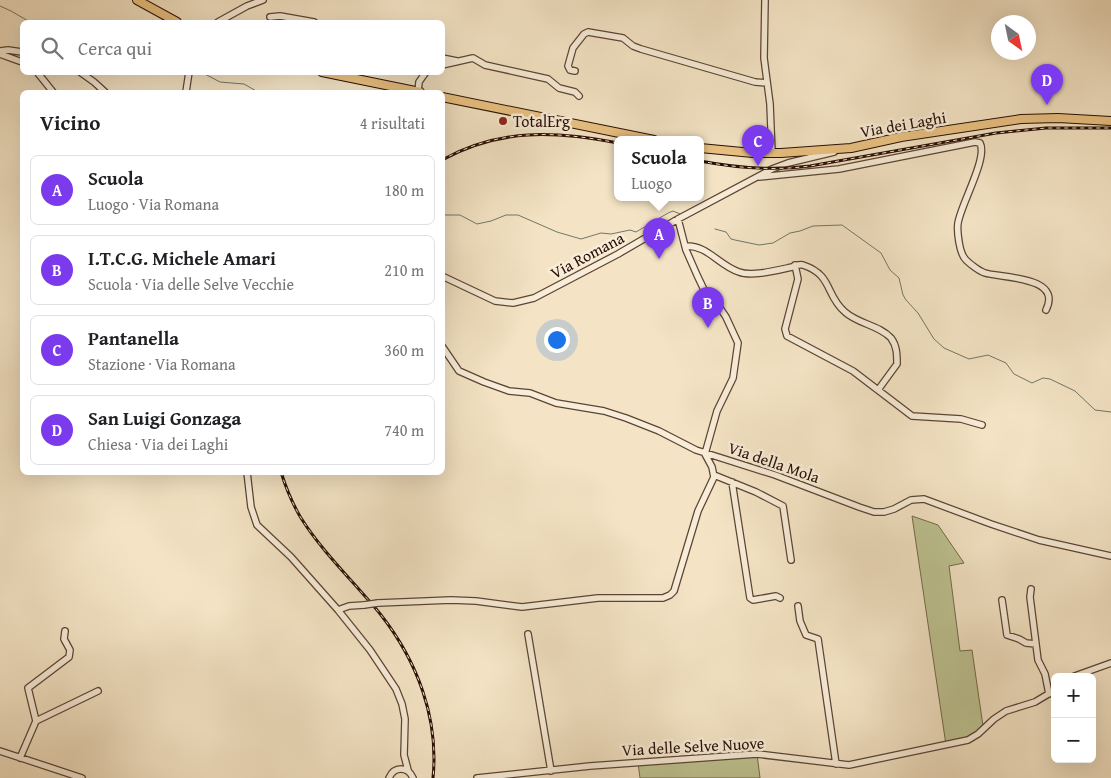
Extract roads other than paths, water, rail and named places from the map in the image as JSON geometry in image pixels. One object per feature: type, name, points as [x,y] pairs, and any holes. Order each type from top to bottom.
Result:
[{"type":"main road","points":[[137,0],[173,20]]},
{"type":"main road","points":[[337,75],[409,90]]},
{"type":"main road","points":[[445,98],[634,136]]},
{"type":"main road","name":"Via dei Laghi","points":[[704,148],[772,153],[851,148],[901,137],[1011,120],[1052,118],[1111,120]]},
{"type":"street","points":[[222,20],[247,6],[263,0]]},
{"type":"street","points":[[765,0],[764,58],[770,104],[772,153]]},
{"type":"street","points":[[270,17],[280,16],[303,20]]},
{"type":"street","points":[[575,71],[570,70],[568,66],[574,48],[584,34],[596,32],[623,38],[640,50],[755,82],[766,83]]},
{"type":"street","points":[[0,53],[6,50],[20,52]]},
{"type":"street","points":[[0,53],[20,61]]},
{"type":"street","points":[[445,64],[473,58],[485,66],[548,79],[559,88],[574,92],[579,96]]},
{"type":"street","points":[[445,59],[459,61]]},
{"type":"street","points":[[39,75],[51,90]]},
{"type":"street","points":[[84,75],[104,90]]},
{"type":"street","points":[[186,90],[189,75]]},
{"type":"street","points":[[419,90],[424,75]]},
{"type":"street","points":[[760,177],[839,169],[946,147],[975,142],[980,143],[982,148],[980,162],[964,200],[958,222],[957,230],[962,254],[967,261],[983,272],[1016,277],[1039,286],[1047,295],[1048,306],[1046,310]]},
{"type":"street","name":"Via Romana","points":[[445,277],[492,300],[506,303],[534,298],[618,254],[678,219],[788,163],[851,148]]},
{"type":"street","points":[[338,610],[350,606],[378,603],[451,600],[483,601],[522,606],[598,598],[667,597],[672,593],[676,586],[698,511],[714,476],[705,453],[718,409],[733,378],[738,343],[723,312],[705,292],[685,246],[678,219]]},
{"type":"street","points":[[685,246],[703,249],[722,263],[742,273],[757,273],[801,265],[824,278],[837,304],[846,313],[860,322],[883,332],[895,345],[897,364],[878,390]]},
{"type":"street","points":[[795,266],[798,279],[785,330],[786,334],[847,367],[913,416],[961,420],[982,425]]},
{"type":"street","name":"Via della Mola","points":[[445,350],[459,370],[484,382],[511,391],[530,393],[556,403],[613,414],[659,431],[684,445],[705,453],[775,475],[872,511],[886,511],[911,500],[924,498],[1032,538],[1082,551],[1111,556]]},
{"type":"street","points":[[247,475],[251,507],[256,523],[297,564],[338,610],[374,655],[398,694],[405,719],[404,755],[400,768]]},
{"type":"street","points":[[714,476],[756,492],[783,506],[791,560]]},
{"type":"street","points":[[732,482],[750,598],[753,600],[776,596],[780,598]]},
{"type":"street","points":[[1031,589],[1030,597],[1038,660],[1046,674],[1051,689]]},
{"type":"street","points":[[1002,600],[1008,636],[1029,644],[1036,644]]},
{"type":"street","points":[[798,606],[800,621],[806,635],[818,639],[836,764]]},
{"type":"street","points":[[20,758],[36,721],[28,688],[69,657],[70,650],[64,639],[66,631]]},
{"type":"street","points":[[528,634],[551,771]]},
{"type":"street","points":[[1083,673],[1111,663]]},
{"type":"street","points":[[36,721],[98,691]]},
{"type":"street","name":"Via delle Selve Nuove","points":[[477,778],[590,766],[757,754],[836,764],[867,762],[968,740],[1006,711],[1035,702],[1051,693]]},
{"type":"street","points":[[0,751],[82,778]]},
{"type":"street","points":[[404,755],[408,770],[413,778]]},
{"type":"street","points":[[389,778],[394,771],[400,768],[408,770]]},
{"type":"waterway","points":[[0,6],[27,20]]},
{"type":"waterway","points":[[207,75],[220,82],[244,84],[254,90]]},
{"type":"waterway","points":[[445,215],[460,215],[477,224],[506,215],[518,215],[557,232],[581,239],[601,233],[611,234],[630,230],[636,232],[668,213],[673,211],[680,214]]},
{"type":"waterway","points":[[715,229],[726,232],[731,239],[759,245],[773,243],[790,233],[813,226],[842,225],[881,253],[890,270],[899,278],[906,300],[918,313],[934,339],[944,348],[969,359],[988,355],[1006,363],[1014,374],[1032,383],[1043,378],[1050,379],[1075,391],[1095,410],[1111,412]]},
{"type":"railway","points":[[704,162],[755,168],[796,168],[996,133],[1046,128],[1111,128]]},
{"type":"railway","points":[[445,159],[485,142],[507,137],[528,135],[572,136],[614,142]]},
{"type":"railway","points":[[282,475],[301,518],[329,556],[381,615],[405,651],[415,671],[429,712],[434,756],[433,778]]},
{"type":"place","name":"San Luigi Gonzaga","points":[[1047,105]]},
{"type":"place","name":"TotalErg","points":[[503,121]]},
{"type":"place","name":"Pantanella","points":[[758,166]]},
{"type":"place","name":"Scuola","points":[[659,259]]},
{"type":"place","name":"I.T.C.G. Michele Amari","points":[[708,328]]}]
